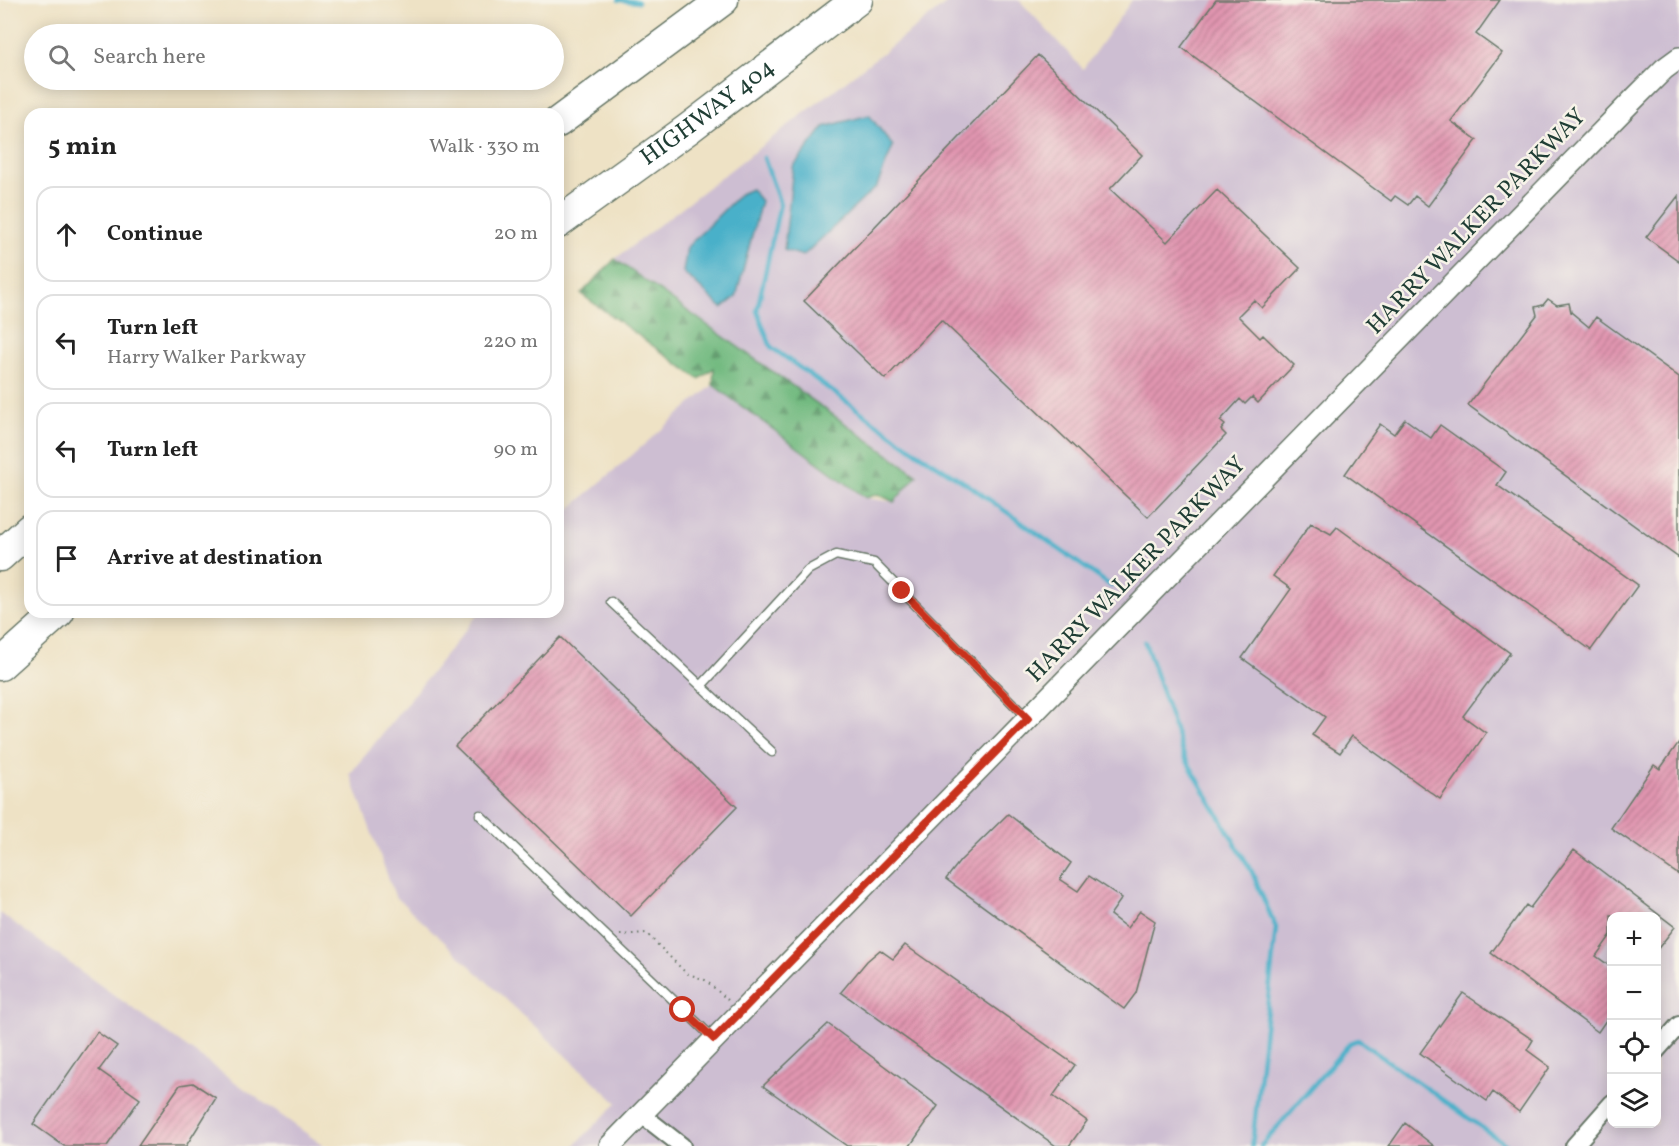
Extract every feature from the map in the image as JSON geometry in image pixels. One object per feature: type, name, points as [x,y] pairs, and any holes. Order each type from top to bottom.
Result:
[{"type":"highway","name":"HIGHWAY 404","points":[[564,219],[688,129],[857,0]]},
{"type":"highway","points":[[564,117],[715,4]]},
{"type":"highway","points":[[0,556],[24,534]]},
{"type":"highway","points":[[0,666],[52,618]]},
{"type":"street","name":"HARRY WALKER PARKWAY","points":[[610,1146],[1632,101],[1664,69],[1679,58]]},
{"type":"street","points":[[1661,1045],[1679,1025]]},
{"type":"street","points":[[1574,1146],[1607,1108]]},
{"type":"street","points":[[641,1114],[682,1146]]},
{"type":"lane","points":[[700,686],[808,570],[836,555],[874,563],[1028,719]]},
{"type":"lane","points":[[611,602],[772,752]]},
{"type":"lane","points":[[480,815],[714,1039]]},
{"type":"path","points":[[606,936],[646,933],[686,973],[705,980],[741,1011]]},
{"type":"shaded area","points":[[951,0],[1019,0],[1083,69],[1132,0],[1679,0],[1679,1146],[574,1146],[617,1103],[395,896],[350,774],[475,618],[564,618],[564,514],[713,385],[866,498],[894,502],[916,475],[615,259]]},
{"type":"shaded area","points":[[0,913],[324,1146],[0,1146]]},
{"type":"green space","points":[[615,259],[917,475],[894,502],[878,494],[866,498],[713,385],[714,368],[699,379],[581,294]]},
{"type":"water","points":[[869,115],[893,146],[877,186],[803,256],[784,250],[793,167],[824,127]]},
{"type":"water","points":[[751,189],[761,201],[736,297],[722,308],[683,272],[687,247],[740,194]]},
{"type":"building","points":[[1216,0],[1500,0],[1476,34],[1502,53],[1451,121],[1477,140],[1428,206],[1415,196],[1408,205],[1395,196],[1391,201],[1181,47]]},
{"type":"building","points":[[1038,55],[1142,155],[1110,189],[1167,242],[1217,190],[1300,268],[1262,308],[1254,300],[1238,316],[1260,338],[1263,335],[1294,365],[1258,403],[1252,397],[1245,404],[1240,399],[1220,421],[1225,425],[1221,430],[1226,435],[1148,517],[941,320],[885,379],[804,301]]},
{"type":"building","points":[[1679,195],[1679,261],[1646,237]]},
{"type":"building","points":[[1548,299],[1557,305],[1569,303],[1571,312],[1589,327],[1596,317],[1679,377],[1679,558],[1468,405],[1537,315],[1535,307],[1543,305]]},
{"type":"building","points":[[1405,419],[1431,438],[1440,425],[1506,472],[1497,485],[1638,585],[1591,650],[1345,474],[1380,424],[1394,434]]},
{"type":"building","points":[[1311,523],[1331,534],[1337,527],[1510,653],[1463,716],[1486,733],[1440,799],[1352,736],[1340,753],[1312,735],[1325,717],[1242,658],[1291,589],[1273,576]]},
{"type":"building","points":[[560,637],[737,807],[631,916],[455,746]]},
{"type":"building","points":[[1679,742],[1679,875],[1611,828],[1654,765],[1660,769]]},
{"type":"building","points":[[1008,814],[1071,863],[1060,879],[1078,891],[1089,876],[1122,898],[1110,915],[1127,928],[1140,911],[1155,921],[1136,993],[1124,1009],[946,879],[960,861]]},
{"type":"building","points":[[1574,850],[1655,912],[1607,912],[1607,941],[1596,956],[1607,964],[1607,1019],[1598,1032],[1491,953],[1526,905],[1530,908]]},
{"type":"building","points":[[1661,916],[1675,927],[1661,945]]},
{"type":"building","points":[[905,945],[1075,1065],[1053,1096],[1087,1121],[1069,1146],[1056,1146],[841,992],[867,961],[880,950],[893,959]]},
{"type":"building","points":[[1463,993],[1533,1040],[1527,1050],[1550,1067],[1519,1112],[1493,1092],[1487,1101],[1420,1053]]},
{"type":"building","points":[[828,1024],[938,1106],[910,1146],[847,1146],[763,1086]]},
{"type":"building","points":[[97,1032],[117,1046],[99,1070],[140,1099],[107,1146],[64,1146],[33,1124]]},
{"type":"building","points":[[193,1083],[216,1098],[186,1146],[138,1146],[180,1085]]},
{"type":"building","points":[[1405,1123],[1434,1146],[1389,1146]]},
{"type":"waterway","points":[[619,0],[638,2]]},
{"type":"waterway","points":[[764,158],[780,204],[757,311],[771,347],[912,449],[970,486],[1111,586]]},
{"type":"waterway","points":[[1145,642],[1184,756],[1252,872],[1276,928],[1252,1146]]},
{"type":"waterway","points":[[1261,1146],[1350,1043],[1358,1040],[1508,1146]]},
{"type":"route","points":[[683,1010],[714,1039],[1028,719],[902,591]]}]
